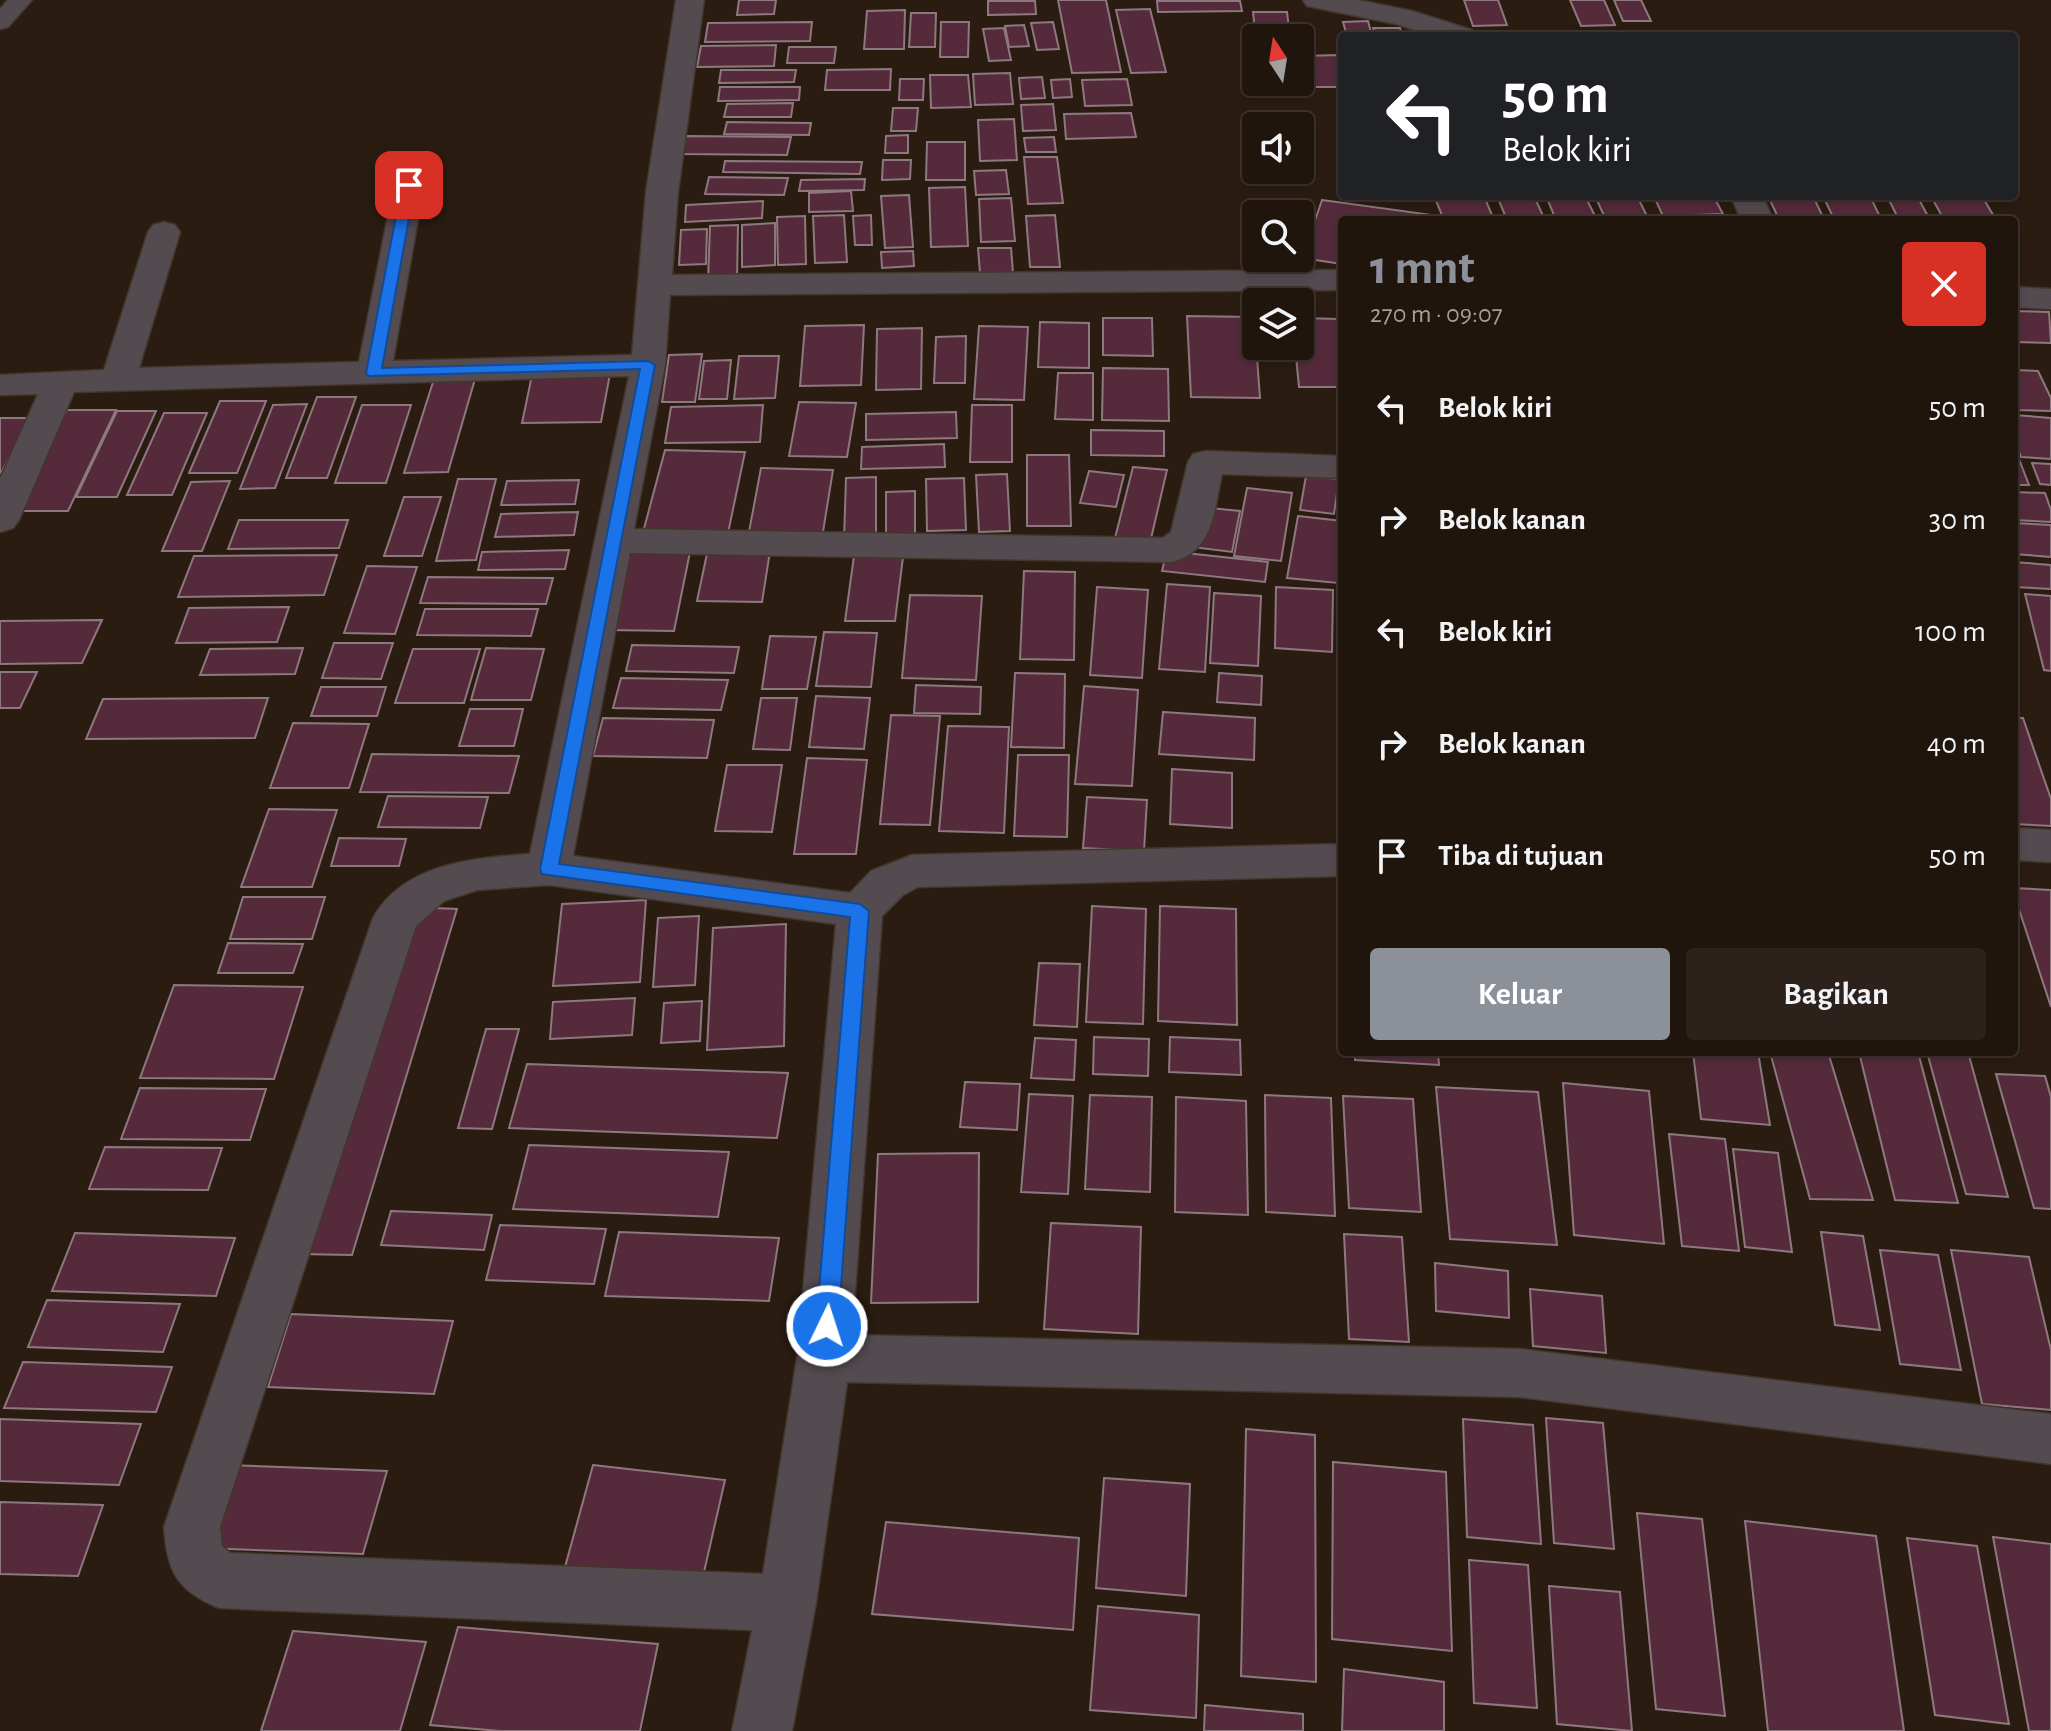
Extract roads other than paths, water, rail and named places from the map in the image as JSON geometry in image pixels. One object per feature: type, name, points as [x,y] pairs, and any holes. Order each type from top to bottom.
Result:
[{"type":"street","points":[[549,869],[648,365],[662,192],[690,0]]},
{"type":"street","points":[[1317,0],[1402,17],[1449,32]]},
{"type":"street","points":[[374,373],[409,185]]},
{"type":"street","points":[[118,381],[164,232]]},
{"type":"street","points":[[653,285],[1338,280]]},
{"type":"street","points":[[2018,297],[2051,299]]},
{"type":"street","points":[[0,385],[196,376],[648,365]]},
{"type":"street","points":[[0,520],[60,384]]},
{"type":"street","points":[[614,541],[1172,550],[1182,546],[1189,537],[1206,462],[1338,467]]},
{"type":"street","points":[[2018,844],[2051,846]]},
{"type":"street","points":[[762,1731],[787,1603],[824,1358],[860,911],[887,883],[912,871],[1338,860]]},
{"type":"street","points":[[787,1603],[219,1580],[195,1559],[192,1527],[396,918],[428,889],[477,874],[549,869],[860,911]]},
{"type":"street","points":[[824,1358],[1520,1373],[2051,1439]]},
{"type":"lane","points":[[0,22],[21,0]]}]
